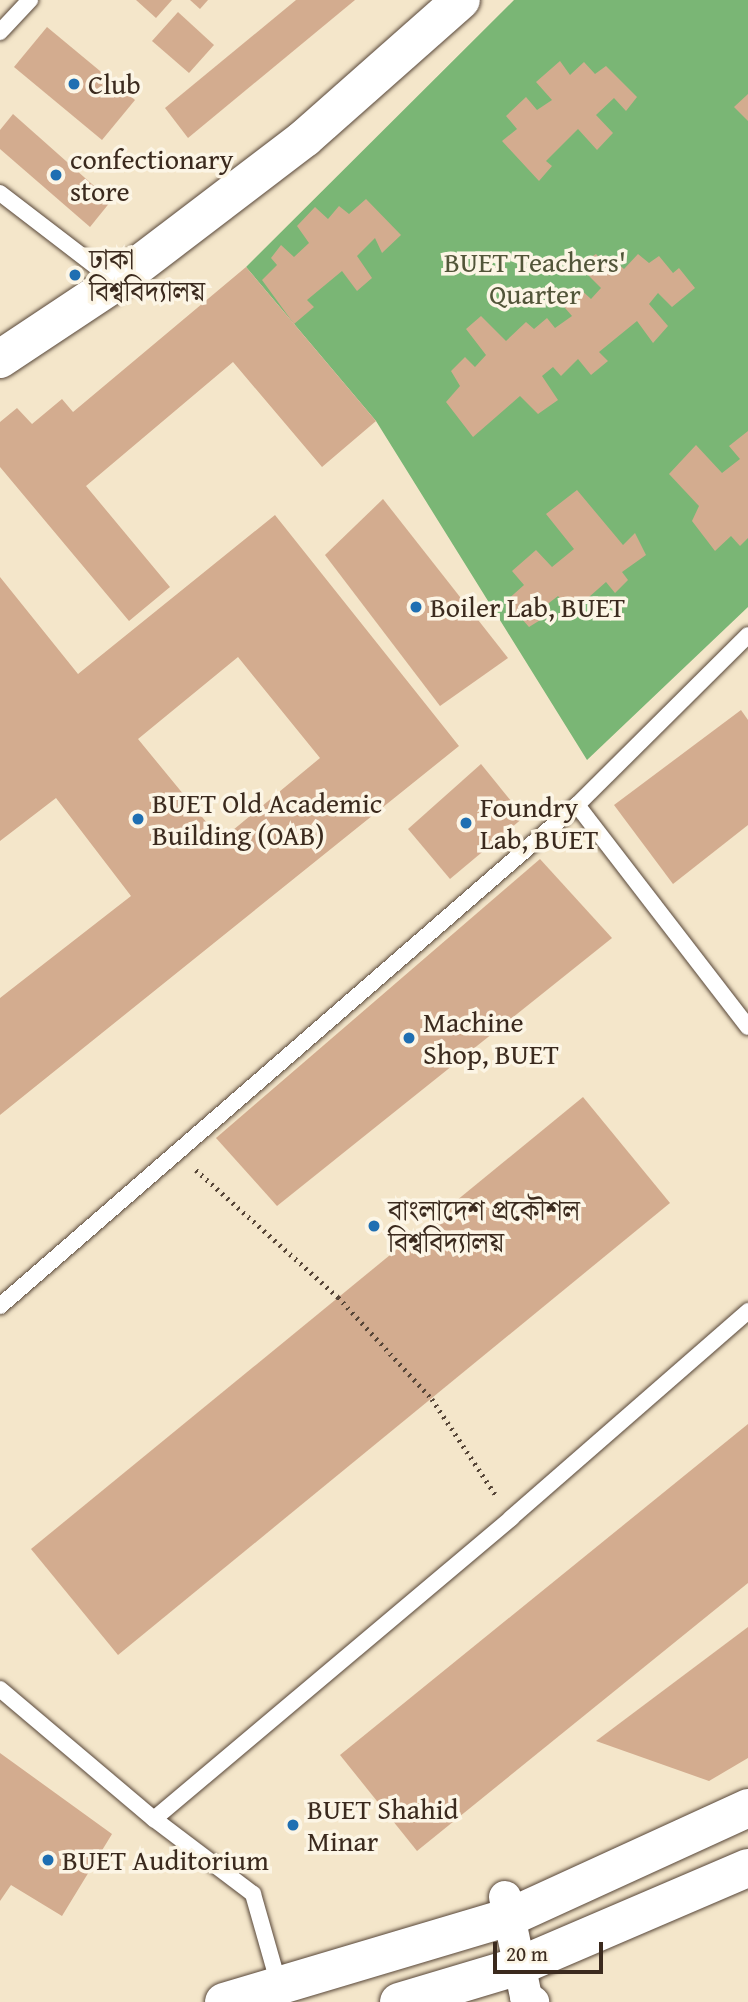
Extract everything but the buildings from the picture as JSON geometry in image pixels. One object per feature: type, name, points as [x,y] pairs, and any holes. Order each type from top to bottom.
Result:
[{"type":"main road","points":[[0,359],[116,282],[305,138],[461,0]]},
{"type":"main road","points":[[224,2002],[284,1994],[508,1907],[748,1808]]},
{"type":"main road","points":[[399,2002],[519,1966],[748,1868]]},
{"type":"street","points":[[508,1907],[526,1997],[533,2002]]},
{"type":"lane","points":[[0,33],[30,0]]},
{"type":"lane","points":[[0,193],[116,282]]},
{"type":"lane","points":[[0,1306],[577,805],[748,635]]},
{"type":"lane","points":[[577,805],[748,1027]]},
{"type":"lane","points":[[154,1819],[511,1518],[748,1311]]},
{"type":"lane","points":[[0,1689],[154,1819],[253,1894],[284,1994]]},
{"type":"path","points":[[177,1153],[338,1297],[413,1378],[432,1399],[511,1518]]},
{"type":"green space","name":"BUET Teachers' Quarter","points":[[514,0],[748,0],[748,607],[587,760],[376,421],[246,267]]},
{"type":"place","name":"Club","points":[[74,84]]},
{"type":"place","name":"confectionary store","points":[[56,175]]},
{"type":"place","name":"ঢাকা বিশ্ববিদ্যালয়","points":[[75,275]]},
{"type":"place","name":"Boiler Lab, BUET","points":[[416,607]]},
{"type":"place","name":"BUET Old Academic Building (OAB)","points":[[138,819]]},
{"type":"place","name":"Foundry Lab, BUET","points":[[466,823]]},
{"type":"place","name":"Machine Shop, BUET","points":[[409,1038]]},
{"type":"place","name":"বাংলাদেশ প্রকৌশল বিশ্ববিদ্যালয়","points":[[374,1226]]},
{"type":"place","name":"BUET Shahid Minar","points":[[293,1825]]},
{"type":"place","name":"BUET Auditorium","points":[[48,1860]]}]
